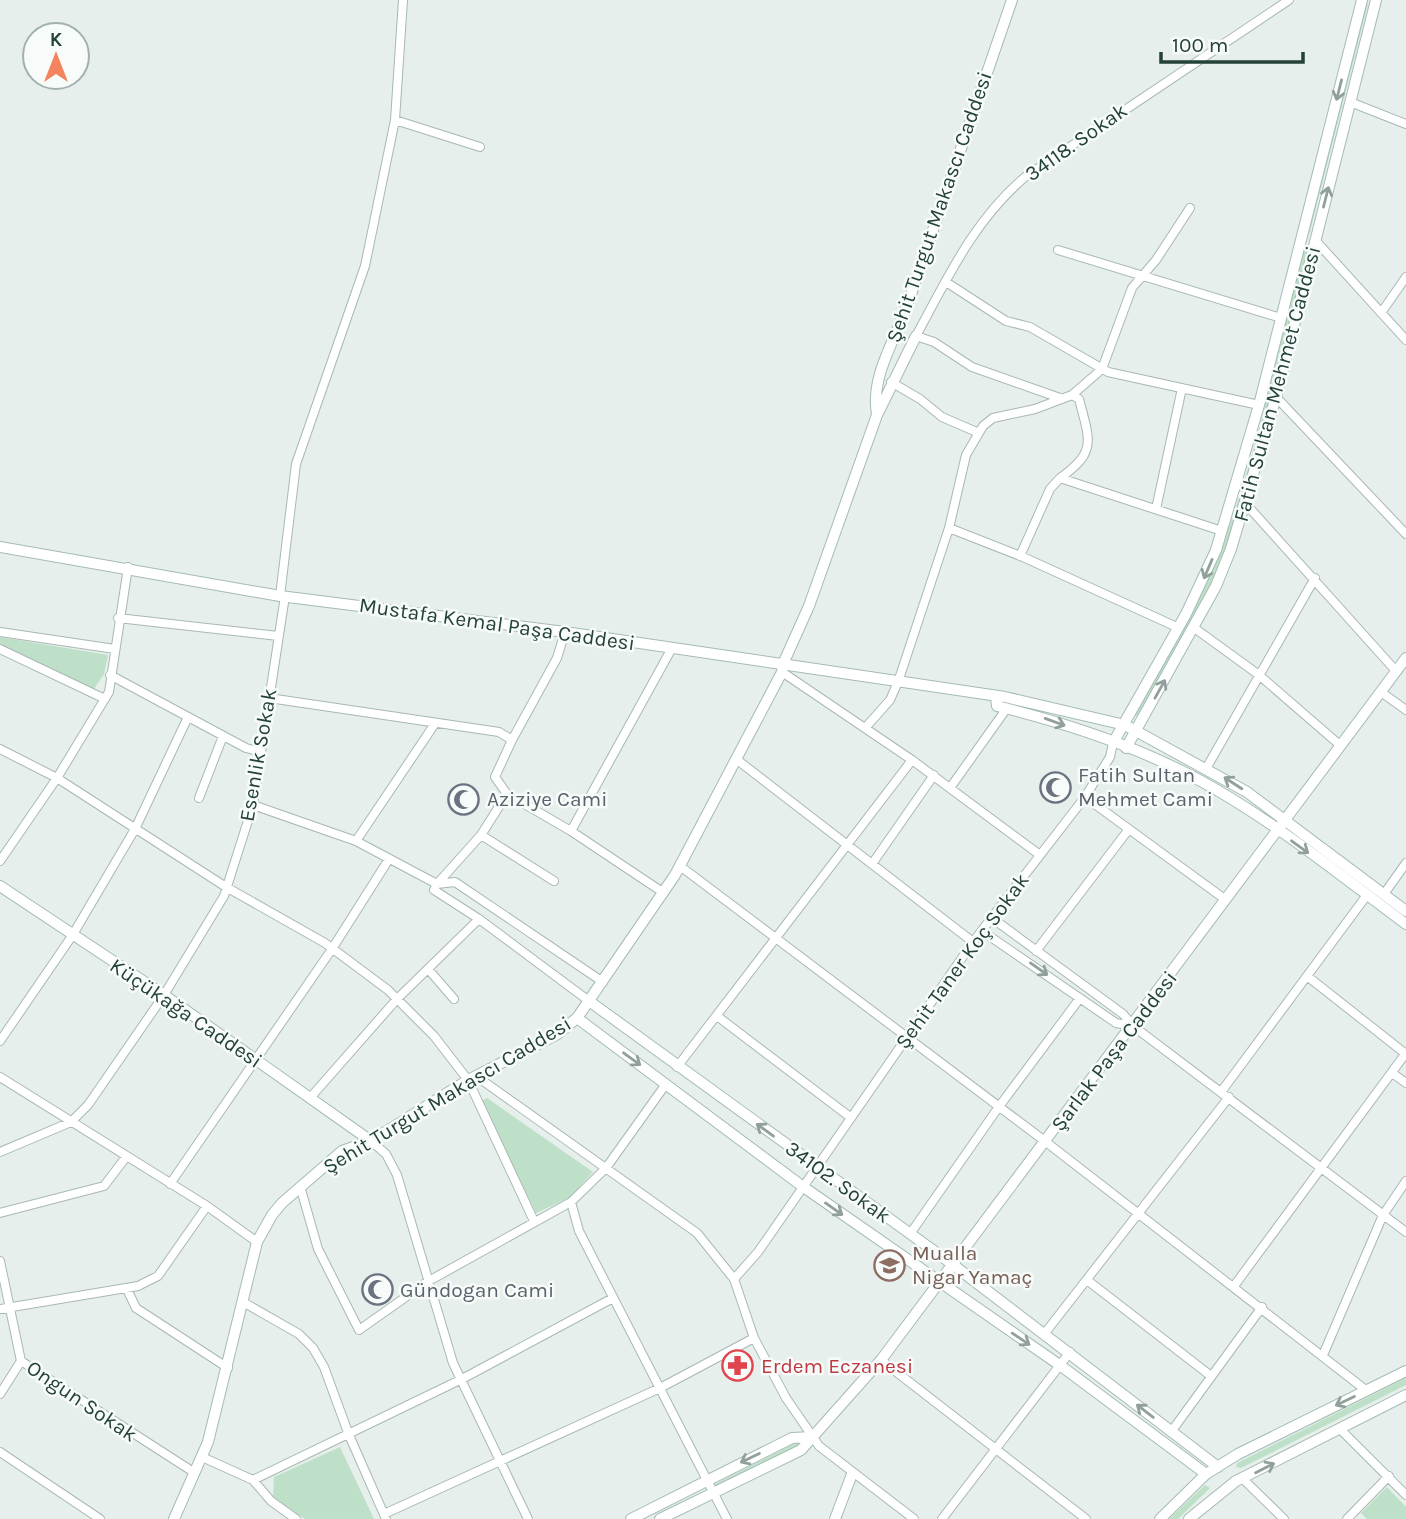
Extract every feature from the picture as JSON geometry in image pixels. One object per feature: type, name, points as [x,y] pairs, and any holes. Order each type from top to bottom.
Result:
[{"type":"street","name":"Esenlik Sokak","points":[[0,1152],[71,1122],[88,1105],[164,995],[224,896],[253,805],[278,636],[296,464],[365,266],[395,120],[403,0]]},
{"type":"street","name":"Şehit Turgut Makascı Caddesi","points":[[877,415],[873,396],[881,370],[906,308],[1012,0]]},
{"type":"street","name":"34118. Sokak","points":[[916,336],[982,220],[1025,177],[1289,0]]},
{"type":"street","name":"Fatih Sultan Mehmet Caddesi","points":[[1113,743],[1209,569],[1222,531],[1259,405],[1362,0]]},
{"type":"street","name":"Fatih Sultan Mehmet Caddesi","points":[[1126,748],[1219,579],[1245,504],[1276,397],[1376,0]]},
{"type":"street","points":[[1350,102],[1406,124]]},
{"type":"street","points":[[395,120],[480,147]]},
{"type":"street","points":[[866,727],[890,700],[898,682],[949,528],[966,455],[979,433],[993,418],[1035,409],[1072,395],[1102,369],[1124,304],[1190,208]]},
{"type":"street","points":[[1301,237],[1315,240],[1406,340]]},
{"type":"street","points":[[1058,250],[1281,318]]},
{"type":"street","points":[[1381,313],[1406,276]]},
{"type":"street","points":[[946,282],[1006,321],[1030,327],[1102,369],[1259,405]]},
{"type":"street","points":[[916,336],[934,342],[972,367],[1060,398]]},
{"type":"street","name":"Şehit Turgut Makascı Caddesi","points":[[174,1519],[215,1422],[257,1242],[272,1215],[300,1186],[342,1151],[371,1141],[472,1078],[540,1044],[577,1018],[664,893],[782,668],[809,606],[877,415],[916,336]]},
{"type":"street","points":[[891,382],[920,398],[942,417],[979,433]]},
{"type":"street","points":[[1156,509],[1182,388]]},
{"type":"street","points":[[1020,556],[1050,489],[1084,459],[1088,446],[1079,399],[1072,395]]},
{"type":"street","points":[[1276,397],[1406,534]]},
{"type":"street","points":[[1060,478],[1222,531]]},
{"type":"street","points":[[1245,504],[1315,578],[1396,671]]},
{"type":"street","points":[[949,528],[1020,556],[1178,628]]},
{"type":"street","name":"Mustafa Kemal Paşa Caddesi","points":[[0,547],[128,567],[282,596],[565,632],[782,668],[898,682],[996,698],[1005,697],[1125,725],[1207,768],[1285,820],[1406,911]]},
{"type":"street","points":[[0,861],[57,778],[109,692],[118,618],[128,567]]},
{"type":"street","points":[[1207,768],[1315,578]]},
{"type":"street","points":[[118,618],[278,636]]},
{"type":"street","points":[[1194,627],[1259,675],[1341,746]]},
{"type":"street","points":[[0,632],[115,649]]},
{"type":"street","points":[[565,632],[557,658],[495,777],[507,794],[571,831],[664,893]]},
{"type":"street","points":[[571,831],[672,648]]},
{"type":"street","points":[[0,649],[104,699]]},
{"type":"street","name":"Şarlak Paşa Caddesi","points":[[660,1519],[801,1450],[881,1360],[937,1281],[1046,1142],[1406,658]]},
{"type":"street","points":[[782,668],[934,775],[1040,855]]},
{"type":"street","points":[[110,675],[223,736],[261,752]]},
{"type":"street","points":[[1381,692],[1406,710]]},
{"type":"street","points":[[269,698],[433,724],[484,728],[499,732],[512,740]]},
{"type":"street","points":[[996,698],[997,706],[1113,743],[1202,781],[1277,830],[1406,925]]},
{"type":"street","points":[[950,788],[1007,708]]},
{"type":"street","points":[[0,1041],[72,936],[135,829],[188,717]]},
{"type":"street","points":[[356,841],[433,724]]},
{"type":"street","points":[[199,798],[223,736]]},
{"type":"street","name":"Şehit Taner Koç Sokak","points":[[734,1279],[758,1252],[815,1165],[973,942],[1085,797],[1110,757],[1113,743]]},
{"type":"street","name":"Şehit Taner Koç Sokak","points":[[1110,757],[1126,748]]},
{"type":"street","points":[[0,749],[57,778],[226,887],[332,949],[397,999],[472,1078],[697,1233],[734,1279],[754,1338],[786,1398],[813,1437],[852,1474],[914,1519]]},
{"type":"street","points":[[736,759],[973,942]]},
{"type":"street","points":[[677,1067],[912,760]]},
{"type":"street","points":[[872,864],[934,775]]},
{"type":"street","points":[[507,794],[481,835],[433,890],[479,919],[589,1001]]},
{"type":"street","points":[[1085,797],[1226,900]]},
{"type":"street","points":[[253,805],[356,841],[437,884],[455,882],[603,982]]},
{"type":"street","points":[[1036,951],[1129,829]]},
{"type":"street","points":[[481,835],[554,881]]},
{"type":"street","points":[[170,1184],[332,949],[389,859]]},
{"type":"street","points":[[1384,894],[1406,863]]},
{"type":"street","points":[[680,866],[1139,1213],[1367,1391]]},
{"type":"street","name":"Küçükağa Caddesi","points":[[0,886],[164,995],[371,1141]]},
{"type":"street","points":[[1221,1092],[1367,895]]},
{"type":"street","points":[[992,918],[1124,1014],[1133,1026],[1406,1232]]},
{"type":"street","points":[[310,1098],[397,999],[479,919]]},
{"type":"street","points":[[982,931],[1116,1023],[1133,1026]]},
{"type":"street","points":[[428,969],[454,999]]},
{"type":"street","points":[[1234,1286],[1406,1054],[1307,976]]},
{"type":"street","points":[[910,1234],[998,1108],[1080,998]]},
{"type":"street","name":"34102. Sokak","points":[[589,1001],[1045,1333],[1171,1432],[1213,1471]]},
{"type":"street","points":[[717,1016],[850,1116]]},
{"type":"street","name":"34102. Sokak","points":[[577,1018],[802,1186],[1213,1471]]},
{"type":"street","points":[[1392,1073],[1406,1083]]},
{"type":"street","points":[[0,1077],[207,1206],[257,1242]]},
{"type":"street","points":[[472,1078],[534,1221]]},
{"type":"street","points":[[300,1186],[318,1250],[359,1330],[427,1282],[571,1202],[606,1168],[666,1084]]},
{"type":"street","points":[[1045,1333],[1229,1097]]},
{"type":"street","points":[[371,1141],[386,1154],[397,1175],[453,1363],[528,1519]]},
{"type":"street","points":[[0,1213],[104,1186],[126,1157]]},
{"type":"street","points":[[1323,1354],[1383,1215],[1406,1181]]},
{"type":"street","points":[[571,1202],[579,1231],[727,1519]]},
{"type":"street","points":[[4,1308],[128,1289],[158,1276],[207,1206]]},
{"type":"street","name":"Ongun Sokak","points":[[0,1261],[4,1308],[21,1362],[195,1473]]},
{"type":"street","points":[[1087,1280],[1211,1376]]},
{"type":"street","points":[[128,1289],[136,1308],[228,1368]]},
{"type":"street","points":[[253,1480],[462,1379],[613,1298]]},
{"type":"street","points":[[243,1302],[299,1334],[313,1348],[324,1367],[349,1435],[385,1516],[660,1388],[754,1338]]},
{"type":"street","points":[[1171,1432],[1262,1307]]},
{"type":"street","points":[[942,1519],[1070,1352]]},
{"type":"street","points":[[881,1360],[1086,1519]]},
{"type":"street","points":[[0,1394],[21,1362]]},
{"type":"street","points":[[1160,1519],[1213,1471],[1238,1454],[1406,1371]]},
{"type":"street","points":[[1189,1519],[1230,1484],[1406,1395]]},
{"type":"street","points":[[1340,1429],[1406,1495]]},
{"type":"street","points":[[631,1519],[792,1438],[813,1437]]},
{"type":"street","points":[[0,1452],[100,1519]]},
{"type":"street","points":[[202,1457],[253,1480],[271,1501],[296,1519]]},
{"type":"street","points":[[1213,1471],[1230,1484]]},
{"type":"street","points":[[835,1519],[852,1474]]},
{"type":"street","points":[[1347,1519],[1389,1476]]},
{"type":"street","points":[[1243,1479],[1284,1519]]},
{"type":"green space","points":[[1365,3],[1368,4],[1309,235],[1308,233]]},
{"type":"green space","points":[[1303,249],[1307,250],[1261,437],[1227,547],[1186,633],[1139,716],[1135,715],[1193,609],[1214,565],[1236,507],[1258,434]]},
{"type":"green space","points":[[0,637],[108,655],[104,674],[94,689],[0,645]]},
{"type":"green space","points":[[487,1098],[593,1172],[569,1198],[536,1213],[481,1101]]},
{"type":"green space","points":[[1406,1378],[1406,1385],[1241,1468],[1236,1467],[1237,1463]]},
{"type":"green space","points":[[799,1441],[801,1444],[717,1487],[715,1484]]},
{"type":"green space","points":[[340,1447],[374,1519],[305,1519],[273,1498],[274,1477]]},
{"type":"green space","points":[[1205,1485],[1210,1488],[1178,1519],[1169,1519]]},
{"type":"green space","points":[[1387,1487],[1406,1507],[1406,1519],[1367,1519],[1361,1513]]},
{"type":"place","name":"Fatih Sultan Mehmet Cami","points":[[1055,787]]},
{"type":"place","name":"Aziziye Cami","points":[[464,799]]},
{"type":"place","name":"Mualla Nigar Yamaç","points":[[889,1265]]},
{"type":"place","name":"Gündogan Cami","points":[[377,1290]]},
{"type":"place","name":"Erdem Eczanesi","points":[[738,1366]]}]
